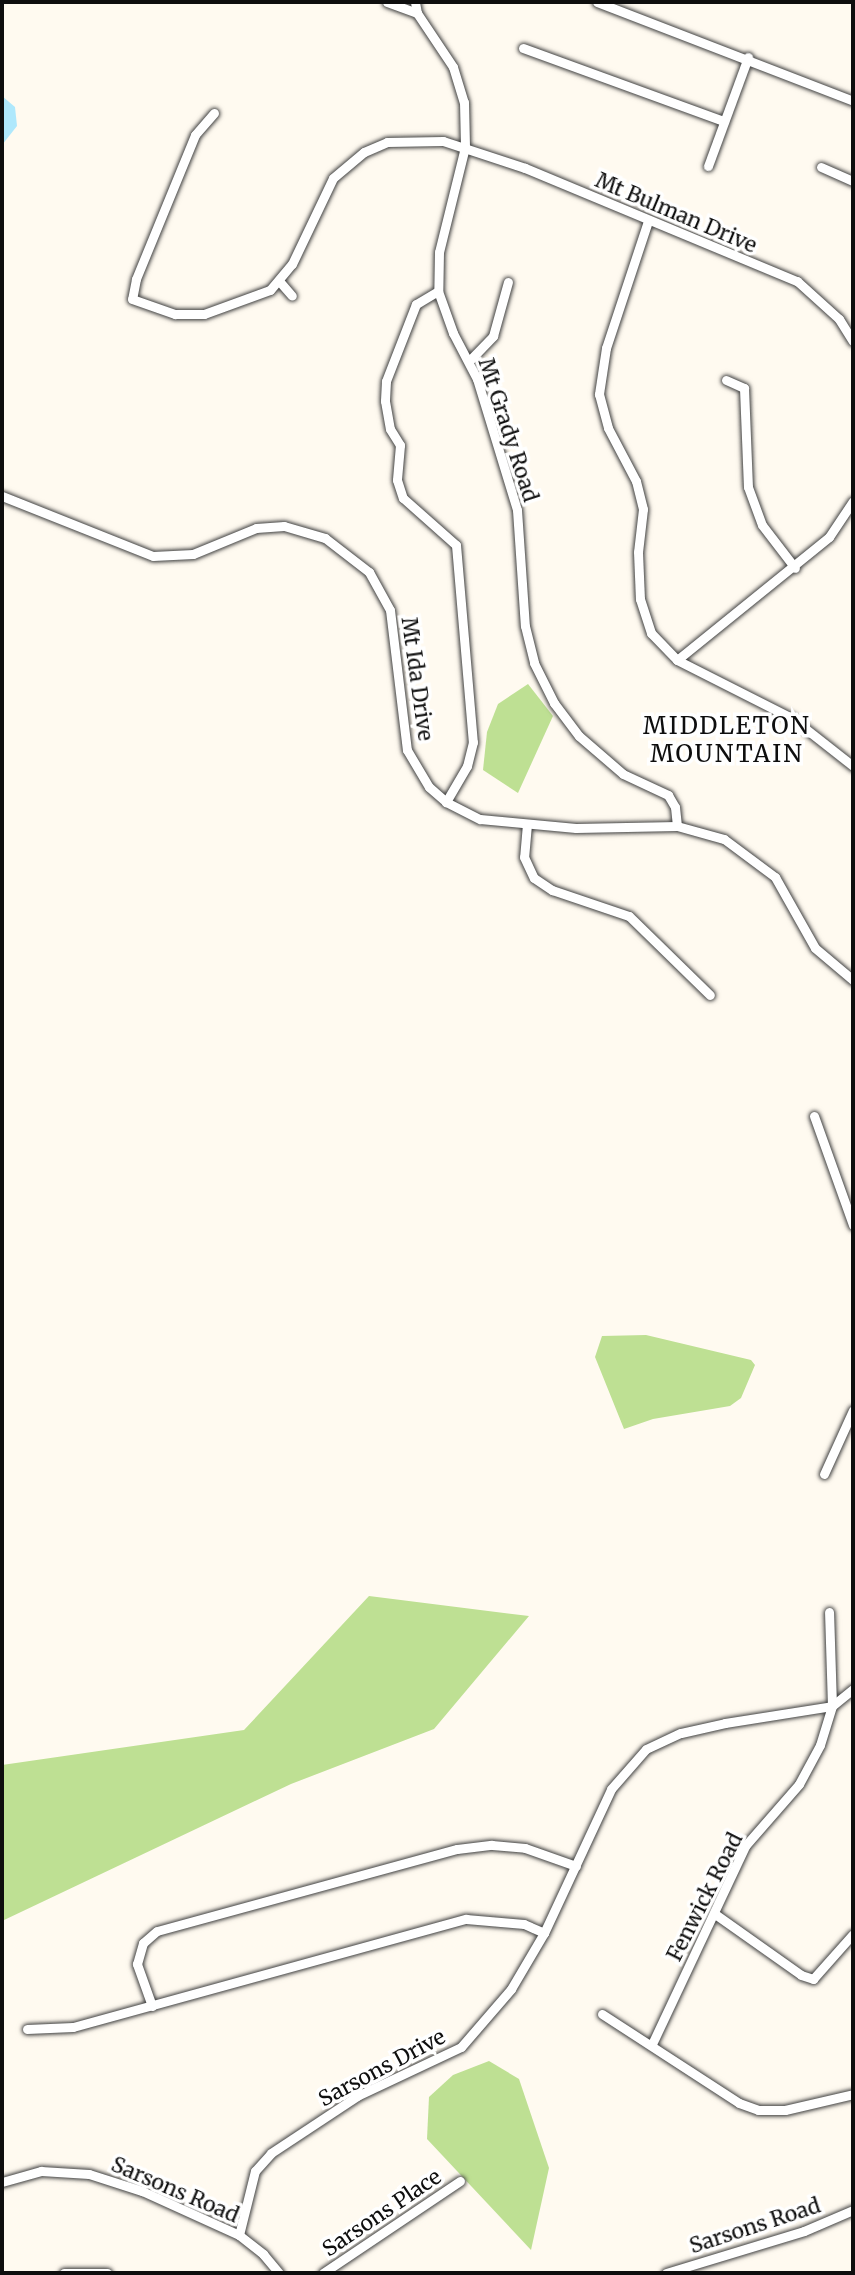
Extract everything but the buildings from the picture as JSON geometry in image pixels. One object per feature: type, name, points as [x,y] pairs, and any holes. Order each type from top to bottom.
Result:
[{"type":"street","points":[[387,2],[417,13]]},
{"type":"street","name":"Mt Grady Road","points":[[415,2],[417,13],[453,66],[464,102],[465,147],[439,252],[438,290],[453,333],[469,361],[517,510],[525,626],[534,663],[554,703],[579,736],[623,774],[668,795],[675,807],[677,826]]},
{"type":"street","points":[[597,2],[748,58],[853,101]]},
{"type":"street","points":[[523,48],[724,121]]},
{"type":"street","points":[[708,166],[748,58]]},
{"type":"street","points":[[214,113],[195,135],[132,299],[175,314],[204,314],[232,307],[280,282],[292,296]]},
{"type":"street","name":"Mt Bulman Drive","points":[[280,282],[333,178],[364,152],[409,139],[465,147],[525,168],[797,281],[852,329],[853,341]]},
{"type":"street","points":[[821,167],[853,181]]},
{"type":"street","points":[[648,221],[606,348],[599,394],[608,428],[636,481],[643,509],[638,552],[640,599],[652,633],[677,660],[792,718],[853,766]]},
{"type":"street","points":[[469,361],[493,336],[508,282]]},
{"type":"street","points":[[438,290],[416,304],[386,381],[390,429],[400,445],[397,480],[403,498],[445,530],[456,545],[473,742],[467,766],[446,802]]},
{"type":"street","points":[[726,380],[744,388],[748,487],[762,525],[795,568]]},
{"type":"street","name":"Mt Ida Drive","points":[[2,496],[153,556],[193,554],[256,528],[284,526],[325,538],[350,554],[369,572],[390,610],[407,750],[429,787],[446,802],[480,819],[576,828],[677,826],[724,839],[755,858],[775,877],[815,948],[853,980]]},
{"type":"street","points":[[677,660],[795,568],[829,537],[853,501]]},
{"type":"street","points":[[527,824],[524,857],[534,878],[552,890],[629,916],[710,995]]},
{"type":"street","points":[[814,1116],[853,1225]]},
{"type":"street","points":[[824,1474],[853,1410]]},
{"type":"street","name":"Fenwick Road","points":[[652,2043],[745,1846],[799,1784],[820,1745],[832,1706],[829,1612]]},
{"type":"street","points":[[832,1706],[853,1689]]},
{"type":"street","name":"Sarsons Drive","points":[[239,2235],[255,2171],[271,2154],[357,2096],[461,2047],[474,2028],[511,1989],[544,1933],[611,1789],[646,1749],[681,1733],[832,1706]]},
{"type":"street","points":[[152,2006],[138,1964],[143,1942],[157,1931],[457,1849],[492,1845],[525,1849],[576,1866]]},
{"type":"street","points":[[715,1914],[801,1975],[813,1979],[853,1934]]},
{"type":"street","points":[[27,2029],[73,2027],[466,1919],[524,1924],[544,1933]]},
{"type":"street","points":[[602,2014],[652,2043],[739,2103],[758,2109],[785,2110],[853,2094]]},
{"type":"street","name":"Sarsons Road","points":[[2,2182],[41,2171],[89,2174],[142,2191],[239,2235],[263,2254],[279,2273]]},
{"type":"street","name":"Sarsons Place","points":[[323,2273],[460,2181]]},
{"type":"street","name":"Sarsons Road","points":[[666,2273],[804,2231],[853,2210]]},
{"type":"street","points":[[64,2273],[107,2273]]},
{"type":"green space","points":[[528,684],[553,716],[518,793],[483,770],[487,732],[498,704]]},
{"type":"green space","points":[[646,1335],[751,1360],[755,1365],[741,1398],[730,1406],[653,1419],[624,1429],[595,1357],[602,1336]]},
{"type":"green space","points":[[369,1596],[529,1616],[434,1729],[291,1784],[2,1921],[2,1765],[244,1730]]},
{"type":"green space","points":[[489,2061],[519,2079],[549,2168],[531,2250],[427,2139],[429,2097],[453,2075]]},
{"type":"water","points":[[2,96],[15,107],[17,126],[2,145]]},
{"type":"district","name":"MIDDLETON MOUNTAIN","points":[[727,740]]}]
